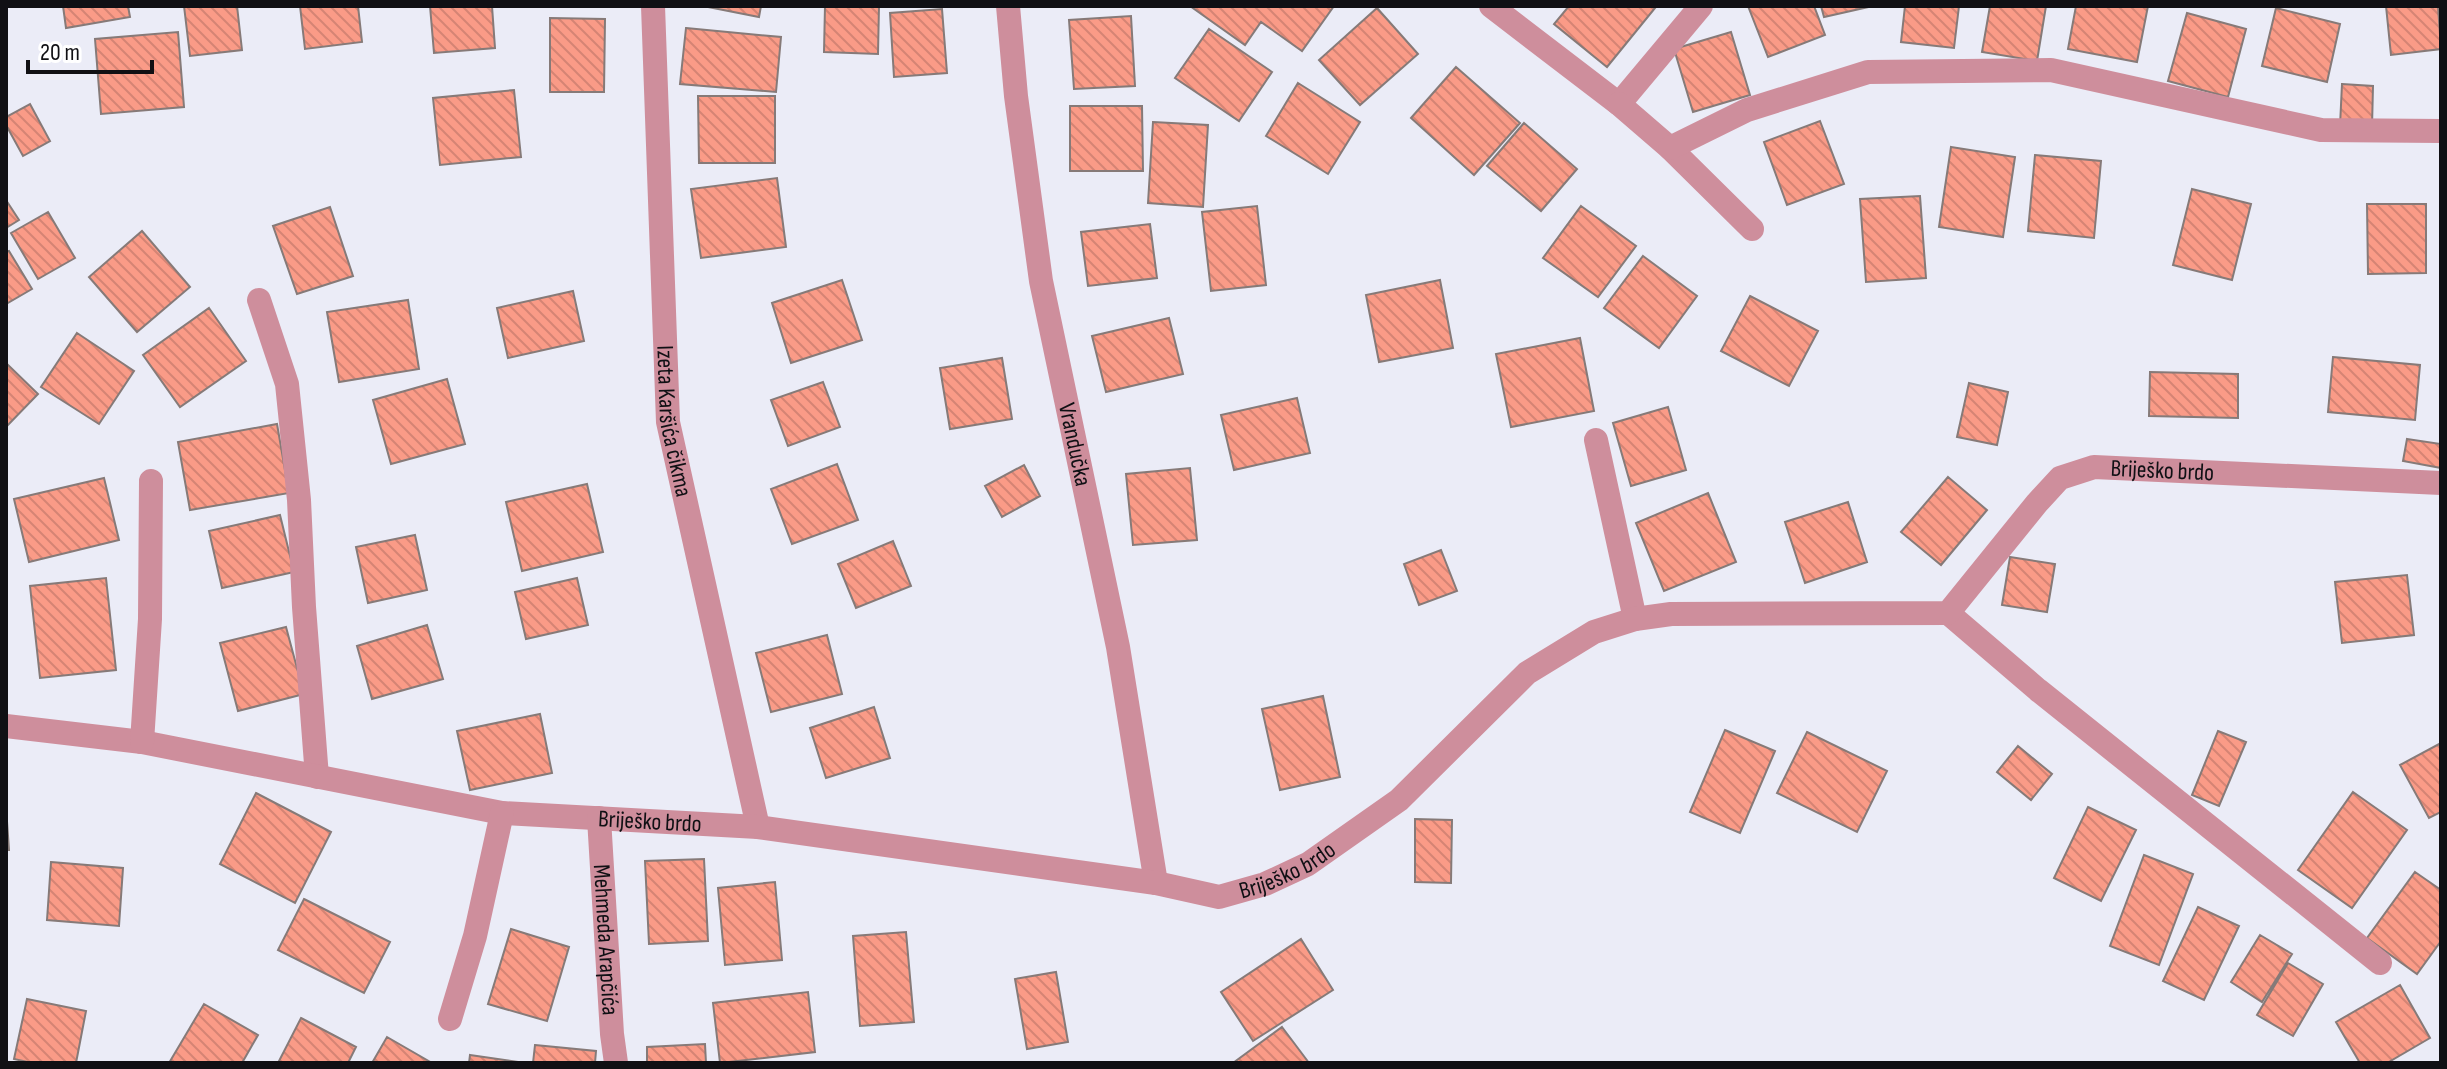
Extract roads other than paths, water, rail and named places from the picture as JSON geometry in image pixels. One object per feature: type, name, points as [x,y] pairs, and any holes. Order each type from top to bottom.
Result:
[{"type":"street","name":"Izeta Karšića čikma","points":[[653,6],[668,422],[758,827]]},
{"type":"street","name":"Vrandučka","points":[[1008,6],[1016,96],[1041,281],[1118,647],[1156,883]]},
{"type":"street","points":[[1491,6],[1619,104],[1670,148],[1752,229]]},
{"type":"street","points":[[1619,104],[1701,6]]},
{"type":"street","points":[[1670,148],[1747,110],[1868,72],[2051,70],[2321,130],[2441,131]]},
{"type":"street","points":[[259,300],[287,384],[299,500],[317,777]]},
{"type":"street","points":[[1596,440],[1635,619]]},
{"type":"street","name":"Briješko brdo","points":[[6,726],[142,742],[502,813],[758,827],[1156,883],[1219,897],[1265,884],[1308,864],[1399,800],[1527,673],[1594,632],[1635,619],[1671,614],[1948,613],[2060,478],[2094,467],[2441,483]]},
{"type":"street","points":[[142,742],[150,619],[151,481]]},
{"type":"street","points":[[1948,613],[2038,690],[2380,963]]},
{"type":"street","points":[[450,1019],[475,936],[502,813]]},
{"type":"street","name":"Mehmeda Arapčića","points":[[599,818],[616,1063]]}]
